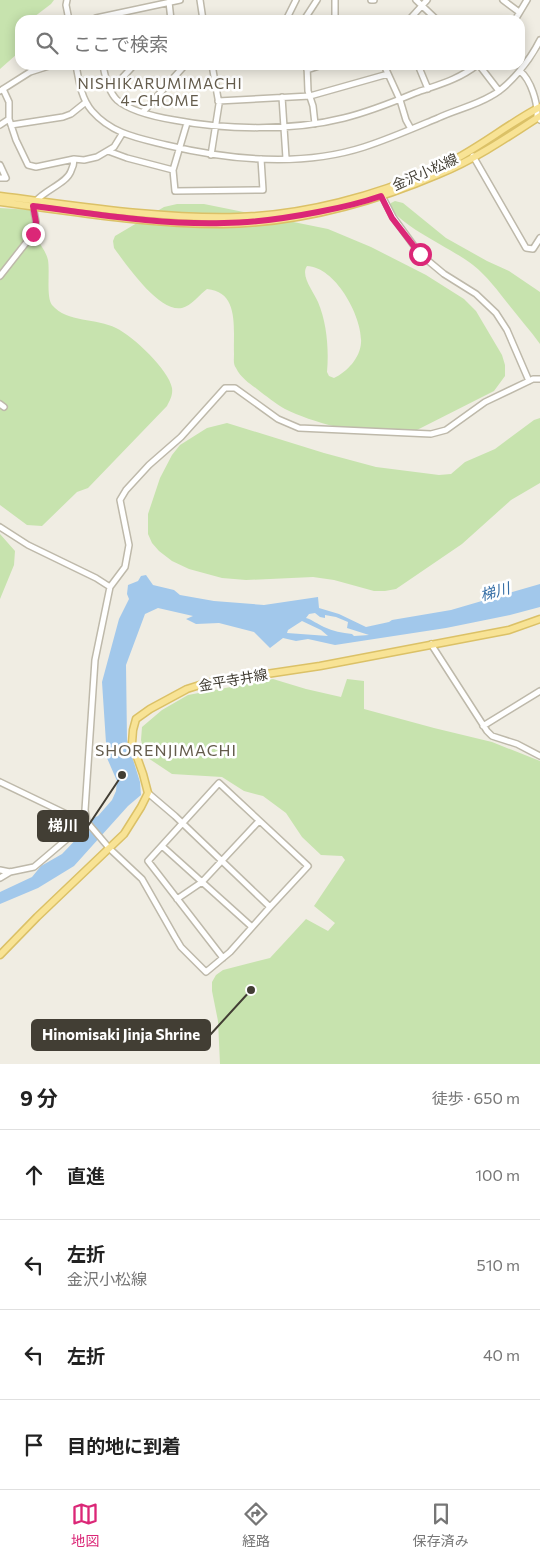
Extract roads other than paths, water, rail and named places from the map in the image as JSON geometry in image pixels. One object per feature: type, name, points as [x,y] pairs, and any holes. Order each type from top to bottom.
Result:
[{"type":"main road","name":"金沢小松線","points":[[472,154],[539,108]]},
{"type":"main road","name":"金沢小松線","points":[[0,202],[197,217],[239,217],[281,213],[380,193],[472,154],[539,118]]},
{"type":"main road","name":"金沢小松線","points":[[0,196],[35,204]]},
{"type":"main road","name":"金平寺井線","points":[[148,793],[144,774],[132,743],[132,730],[136,719],[150,709],[187,689],[206,683],[320,666],[509,630],[540,619]]},
{"type":"main road","points":[[0,955],[108,846],[124,834],[148,793]]},
{"type":"street","points":[[67,0],[68,15]]},
{"type":"street","points":[[110,15],[180,0]]},
{"type":"street","points":[[200,0],[203,15]]},
{"type":"street","points":[[288,15],[296,0]]},
{"type":"street","points":[[307,15],[317,0]]},
{"type":"street","points":[[334,0],[335,15]]},
{"type":"street","points":[[416,0],[432,15]]},
{"type":"street","points":[[414,15],[427,0]]},
{"type":"street","points":[[503,0],[520,12]]},
{"type":"street","points":[[518,15],[527,0]]},
{"type":"street","points":[[169,2],[170,15]]},
{"type":"street","points":[[525,63],[540,40]]},
{"type":"street","points":[[36,70],[2,90],[9,102],[9,119],[16,140],[28,165],[36,167],[74,159],[84,160],[114,147],[122,134]]},
{"type":"street","points":[[77,70],[86,102],[92,111],[122,134],[211,155],[261,159],[306,158],[364,148],[473,105],[499,91],[520,71],[525,76],[539,108],[539,118]]},
{"type":"street","points":[[104,70],[110,90],[117,100],[143,112],[187,123],[216,126],[284,127],[342,119],[428,90],[460,77],[470,70]]},
{"type":"street","points":[[110,90],[129,70]]},
{"type":"street","points":[[143,112],[181,70]]},
{"type":"street","points":[[211,155],[218,101],[213,70]]},
{"type":"street","points":[[307,70],[314,124]]},
{"type":"street","points":[[386,70],[411,129]]},
{"type":"street","points":[[420,70],[428,90]]},
{"type":"street","points":[[482,70],[499,91]]},
{"type":"street","points":[[218,101],[310,96],[388,74]]},
{"type":"street","points":[[282,97],[286,158]]},
{"type":"street","points":[[11,125],[63,117],[72,114],[86,102]]},
{"type":"street","points":[[0,124],[9,119]]},
{"type":"street","points":[[187,123],[173,170],[174,191],[263,190],[261,159]]},
{"type":"street","points":[[108,151],[173,170]]},
{"type":"street","points":[[472,154],[526,248],[533,250],[540,238]]},
{"type":"street","points":[[0,276],[33,234],[36,222],[35,204],[67,178],[71,172],[74,159]]},
{"type":"street","points":[[0,164],[6,178],[0,178]]},
{"type":"street","points":[[380,193],[392,218],[420,254],[444,274],[476,294],[496,313],[507,330],[529,381]]},
{"type":"street","points":[[223,958],[148,861],[182,823],[219,783],[308,866],[230,952],[223,958],[206,972],[175,937],[142,879],[108,846],[87,822],[84,810],[95,660],[110,587],[125,567],[129,545],[120,500],[126,490],[149,465],[181,437],[226,388],[235,388],[278,419],[299,428],[431,434],[446,430],[485,402],[533,379],[540,380]]},
{"type":"street","points":[[0,527],[28,545],[96,578],[110,587]]},
{"type":"street","points":[[432,644],[483,726],[492,736],[518,744],[540,756]]},
{"type":"street","points":[[483,726],[540,691]]},
{"type":"street","points":[[0,782],[79,820],[87,822]]},
{"type":"street","points":[[148,793],[270,907]]},
{"type":"street","points":[[177,899],[202,882],[260,821]]},
{"type":"street","points":[[0,870],[10,872],[34,868],[87,822]]},
{"type":"street","points":[[162,846],[252,928]]},
{"type":"street","points":[[0,878],[10,872]]},
{"type":"water","points":[[146,575],[153,585],[174,590],[180,595],[214,601],[264,605],[318,597],[319,608],[339,614],[366,627],[392,620],[451,610],[540,584],[540,607],[446,628],[335,645],[308,639],[296,641],[283,638],[270,648],[254,632],[219,623],[196,624],[186,619],[193,616],[158,608],[145,614],[126,665],[127,740],[140,782],[141,795],[128,806],[74,866],[38,888],[0,904],[0,892],[32,877],[41,866],[62,854],[85,830],[93,818],[98,816],[112,800],[116,791],[117,781],[107,758],[102,682],[119,619],[129,599],[127,594],[128,585],[138,581],[141,576]],"holes":[[[315,613],[325,618],[325,615],[336,617],[348,622],[347,628],[369,635],[354,636],[334,631],[306,618],[309,614]],[[302,621],[321,630],[328,636],[287,633],[288,630]]]},
{"type":"place","name":"梯川","points":[[122,775]]},
{"type":"place","name":"Hinomisaki Jinja Shrine","points":[[251,990]]},
{"type":"district","name":"NISHIKARUMIMACHI 4-CHOME","points":[[160,92]]},
{"type":"district","name":"SHORENJIMACHI","points":[[166,750]]}]
